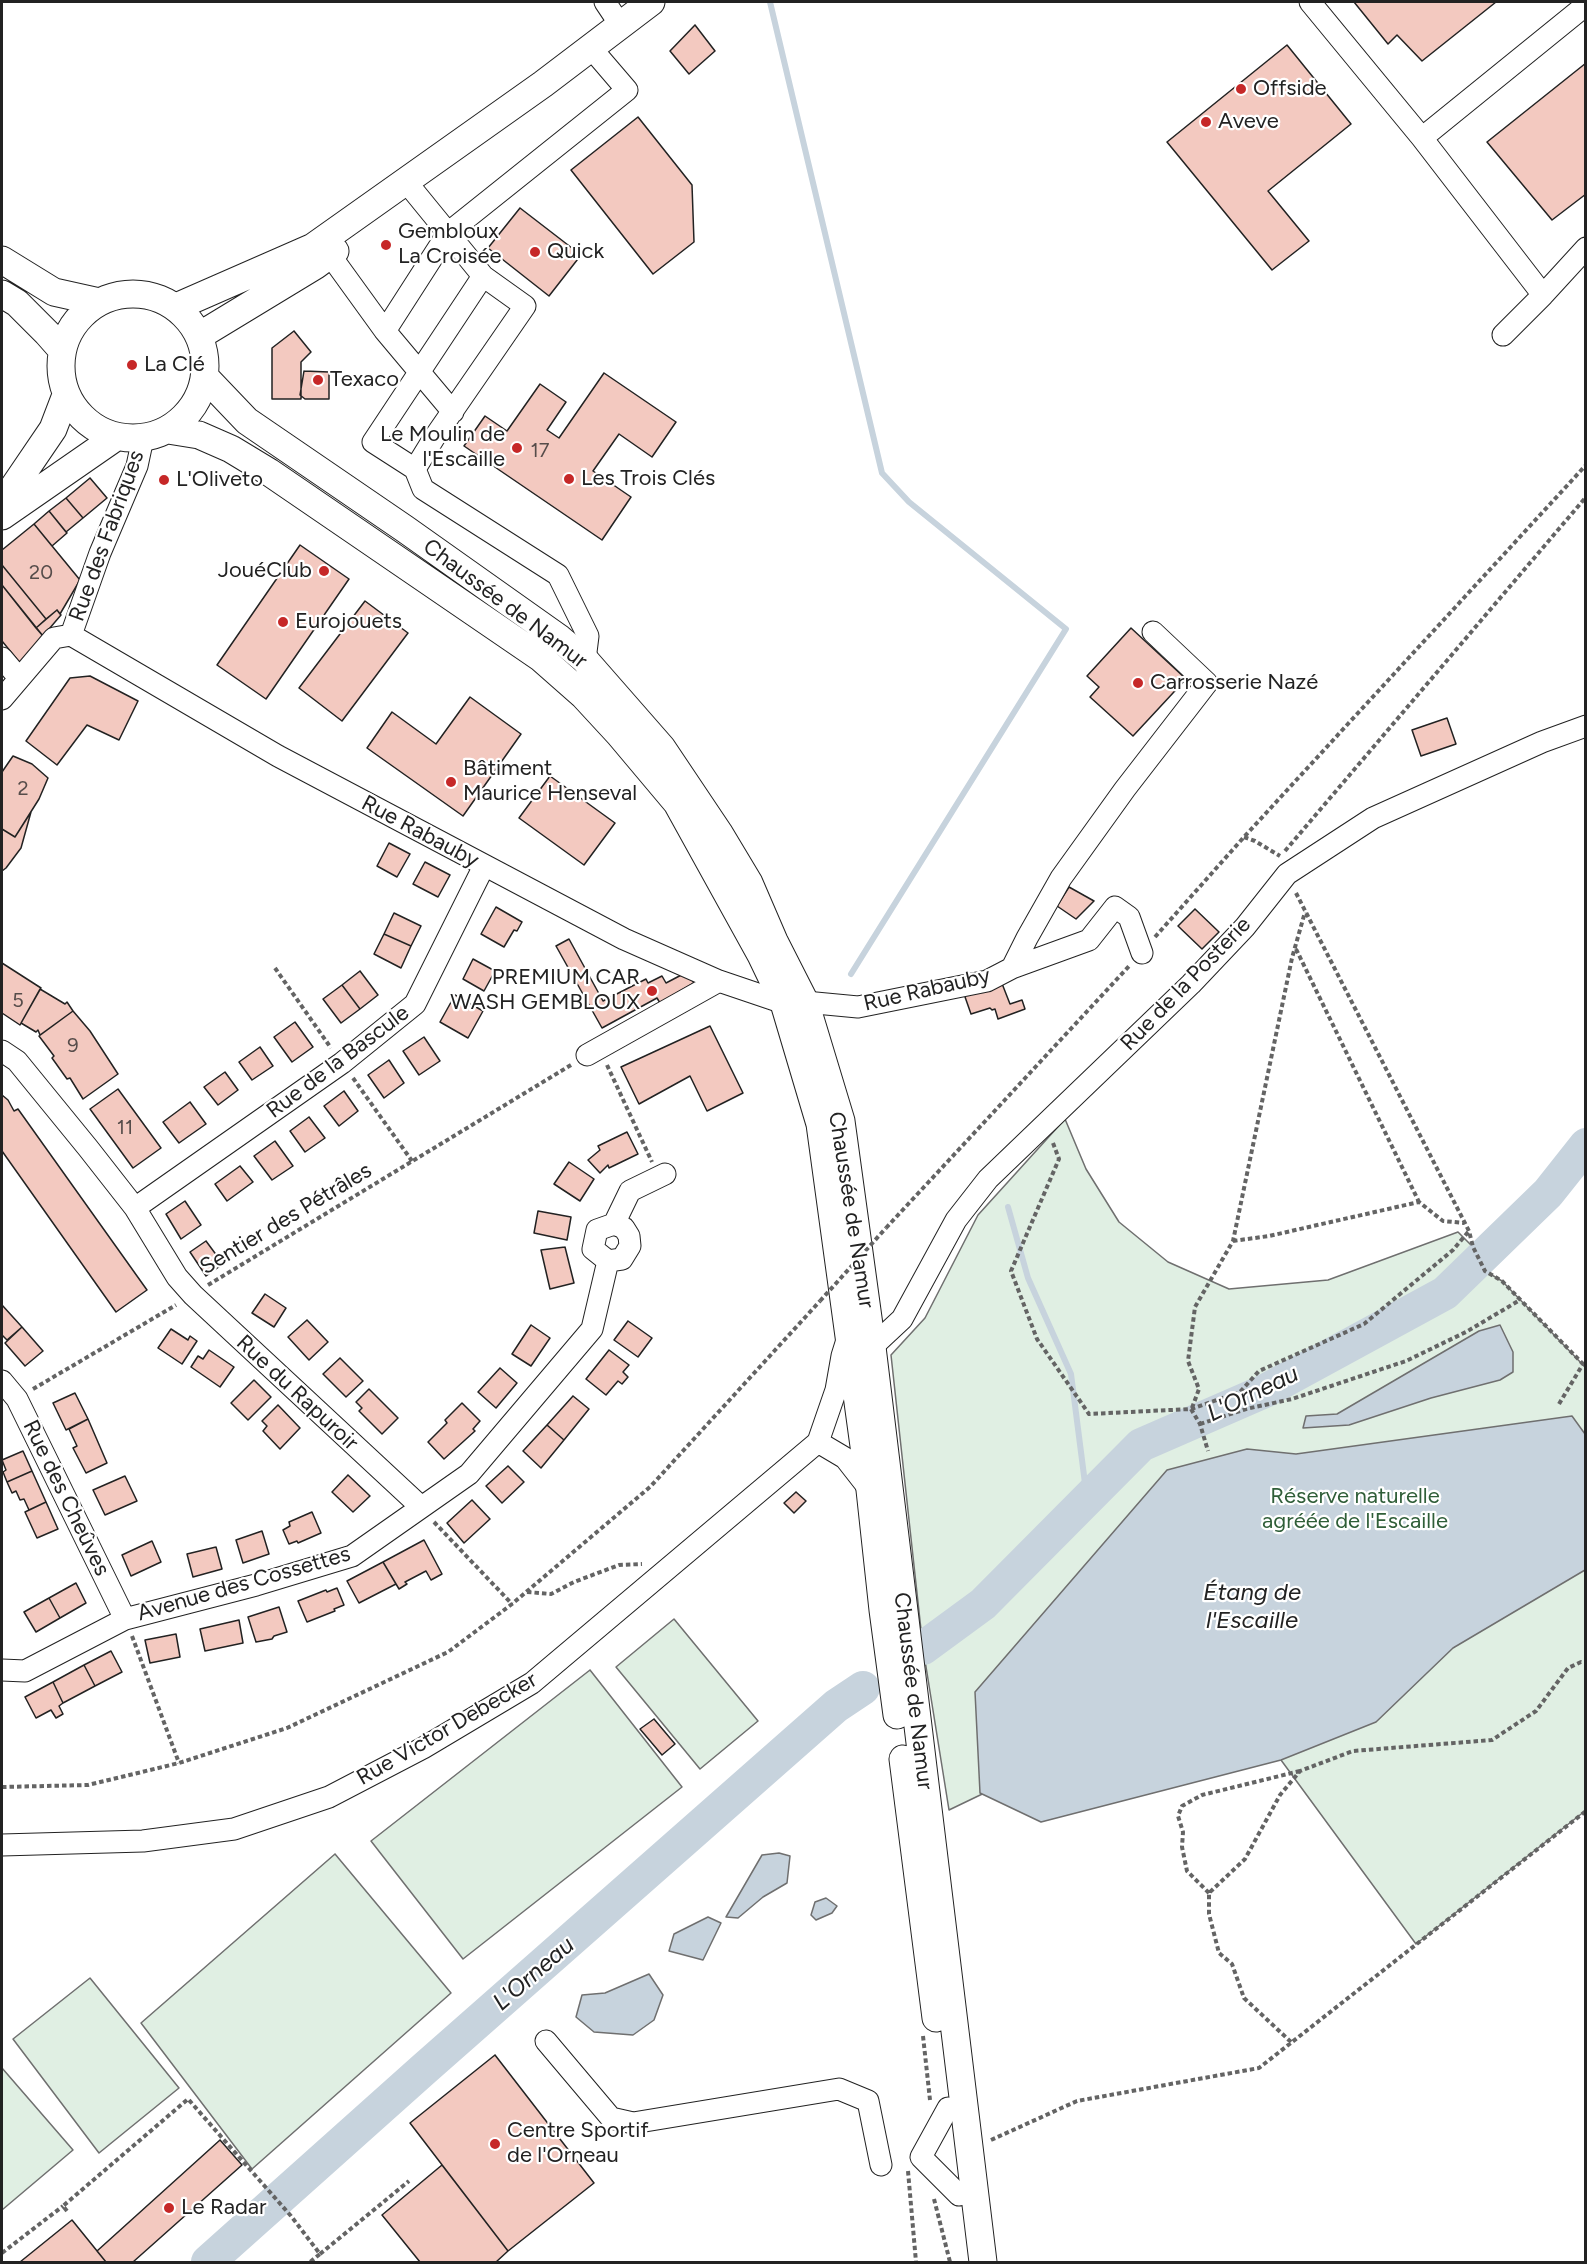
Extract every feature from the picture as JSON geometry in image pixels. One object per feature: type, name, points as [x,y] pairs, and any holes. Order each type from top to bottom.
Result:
[{"type":"main road","points":[[176,307],[313,248],[543,84],[651,2]]},
{"type":"main road","points":[[199,336],[330,255],[543,84]]},
{"type":"main road","points":[[2,260],[54,292],[99,302]]},
{"type":"main road","points":[[2,294],[17,303],[62,350]]},
{"type":"main road","points":[[2,516],[142,435],[181,420],[192,408],[200,393],[205,378],[205,359],[199,336],[189,320],[176,307],[158,298],[138,294],[118,295],[99,302],[82,314],[69,331],[62,350],[60,373],[66,395],[78,414],[96,429],[142,435]]},
{"type":"main road","name":"Chaussée de Namur","points":[[205,378],[247,421],[415,535],[559,638],[585,660],[662,748],[719,833],[749,883],[774,942],[794,1003],[841,1121],[870,1490],[915,1710],[983,2262]]},
{"type":"main road","points":[[2,504],[53,429],[66,395]]},
{"type":"main road","name":"Chaussée de Namur","points":[[142,435],[199,435],[231,449],[269,472],[541,658],[574,687],[619,734],[677,802],[761,955],[794,1003]]},
{"type":"main road","name":"Chaussée de Namur","points":[[860,1341],[893,1610],[900,1738],[948,2108],[946,2195],[967,2262]]},
{"type":"street","points":[[605,2],[621,26]]},
{"type":"street","points":[[1310,2],[1422,138],[1543,295]]},
{"type":"street","points":[[1422,138],[1586,5]]},
{"type":"street","points":[[385,331],[448,233],[627,90],[591,48]]},
{"type":"street","points":[[412,189],[483,276],[525,306],[415,469]]},
{"type":"street","points":[[1503,335],[1586,248]]},
{"type":"street","points":[[330,255],[385,331],[453,412]]},
{"type":"street","points":[[483,276],[373,442],[415,469],[423,489],[558,575],[588,636],[585,660]]},
{"type":"street","name":"Rue des Fabriques","points":[[2,699],[54,638],[71,635],[104,544],[137,466],[142,435]]},
{"type":"street","points":[[1012,968],[1026,938],[1061,878],[1125,789],[1207,683],[1153,632]]},
{"type":"street","name":"Rue Rabauby","points":[[71,635],[278,756],[484,866],[624,939],[719,981],[794,1003],[858,1007],[987,981],[1012,968],[1089,939],[1115,907],[1129,917],[1142,953]]},
{"type":"street","points":[[2,658],[19,678]]},
{"type":"street","name":"Rue de la Posterie","points":[[860,1341],[902,1318],[956,1220],[988,1179],[1191,984],[1245,927],[1284,865],[1373,818],[1542,742],[1586,726]]},
{"type":"street","name":"Rue de la Bascule","points":[[135,1208],[342,1063],[416,1004],[484,866]]},
{"type":"street","points":[[593,1051],[719,981]]},
{"type":"street","name":"Rue du Rapuroir","points":[[2,1051],[17,1061],[135,1208],[177,1277],[193,1295],[420,1506]]},
{"type":"street","points":[[614,1224],[630,1191],[662,1176]]},
{"type":"street","points":[[614,1224],[624,1228],[638,1248],[622,1259],[608,1261],[593,1249],[597,1230],[614,1224]]},
{"type":"street","name":"Avenue des Cossettes","points":[[2,1670],[26,1671],[125,1618],[256,1585],[352,1556],[420,1506],[469,1474],[592,1329],[608,1261]]},
{"type":"street","points":[[860,1341],[842,1356],[836,1390],[818,1442],[845,1458],[870,1490]]},
{"type":"street","name":"Rue des Cheûves","points":[[2,1381],[17,1399],[125,1618]]},
{"type":"street","name":"Rue Victor Debecker","points":[[2,1845],[143,1841],[234,1829],[329,1797],[423,1748],[532,1683],[818,1442]]},
{"type":"street","points":[[546,2041],[612,2118],[633,2123],[839,2090],[868,2101],[880,2164]]},
{"type":"path","points":[[2,1787],[88,1785],[179,1762],[287,1728],[448,1652],[512,1604],[650,1486],[1142,953],[1244,837],[1586,465]]},
{"type":"path","points":[[1284,865],[1586,497]]},
{"type":"path","points":[[1244,837],[1255,841],[1284,865],[1305,911],[1469,1231],[1473,1247],[1485,1271],[1502,1281],[1584,1366],[1559,1404]]},
{"type":"path","points":[[1191,1409],[1199,1389],[1188,1361],[1195,1306],[1233,1241],[1295,948],[1305,911]]},
{"type":"path","points":[[1295,948],[1419,1202],[1443,1221],[1464,1223]]},
{"type":"path","points":[[274,968],[412,1161]]},
{"type":"path","points":[[593,1051],[662,1176]]},
{"type":"path","name":"Sentier des Pétrâles","points":[[17,1399],[193,1295],[593,1051]]},
{"type":"path","points":[[1045,1124],[1059,1159],[1011,1271],[1037,1339],[1089,1414],[1191,1409],[1240,1392],[1259,1371],[1364,1324],[1453,1250],[1469,1231]]},
{"type":"path","points":[[1233,1241],[1269,1236],[1419,1202]]},
{"type":"path","points":[[862,1243],[865,1266]]},
{"type":"path","points":[[830,1274],[834,1298]]},
{"type":"path","points":[[1200,1424],[1246,1409],[1292,1399],[1406,1361],[1466,1332],[1520,1300]]},
{"type":"path","points":[[1191,1409],[1200,1424],[1208,1451]]},
{"type":"path","points":[[420,1506],[512,1604]]},
{"type":"path","points":[[526,1592],[551,1594],[574,1582],[618,1565],[674,1563]]},
{"type":"path","points":[[125,1618],[179,1762]]},
{"type":"path","points":[[1209,1893],[1187,1872],[1182,1847],[1184,1832],[1178,1816],[1182,1806],[1202,1795],[1300,1771],[1353,1751],[1492,1740],[1536,1711],[1568,1668],[1586,1663]]},
{"type":"path","points":[[1291,2042],[1244,1998],[1232,1964],[1219,1953],[1209,1914],[1209,1893],[1245,1858],[1280,1795],[1300,1771]]},
{"type":"path","points":[[971,2150],[1077,2101],[1259,2068],[1586,1811]]},
{"type":"path","points":[[2,2253],[63,2206],[188,2099],[291,2216],[320,2254]]},
{"type":"path","points":[[907,2160],[916,2262]]},
{"type":"path","points":[[310,2262],[409,2181]]},
{"type":"path","points":[[946,2195],[950,2262]]},
{"type":"path","points":[[63,2206],[67,2211]]},
{"type":"green space","name":"Réserve naturelle agréée de l'Escaille","points":[[1065,1119],[1086,1169],[1119,1222],[1168,1262],[1229,1289],[1328,1280],[1458,1232],[1473,1247],[1485,1271],[1502,1281],[1585,1367],[1585,1811],[1416,1944],[1281,1760],[1207,1686],[949,1810],[923,1648],[891,1355],[925,1318],[978,1215]]},
{"type":"green space","points":[[674,1619],[758,1721],[700,1769],[616,1667]]},
{"type":"green space","points":[[590,1670],[682,1787],[463,1959],[371,1841]]},
{"type":"green space","points":[[335,1854],[451,1993],[252,2169],[141,2023]]},
{"type":"green space","points":[[90,1978],[179,2088],[99,2153],[13,2039]]},
{"type":"green space","points":[[2,2068],[73,2150],[2,2210]]},
{"type":"water","points":[[1500,1325],[1513,1352],[1513,1372],[1500,1380],[1431,1398],[1349,1425],[1303,1428],[1306,1416],[1337,1414],[1479,1331]]},
{"type":"water","name":"Étang de l'Escaille","points":[[1572,1416],[1585,1434],[1585,1570],[1453,1648],[1376,1722],[1281,1760],[1041,1822],[980,1793],[975,1692],[1167,1470],[1247,1449],[1296,1454]]},
{"type":"water","points":[[779,1853],[790,1856],[787,1883],[763,1897],[738,1918],[726,1917],[762,1855]]},
{"type":"water","points":[[826,1898],[837,1906],[832,1913],[816,1920],[811,1915],[815,1902]]},
{"type":"water","points":[[708,1917],[721,1923],[703,1960],[669,1951],[674,1934]]},
{"type":"water","points":[[649,1974],[663,1995],[654,2020],[633,2035],[594,2032],[576,2017],[582,1995],[605,1993]]},
{"type":"building","points":[[1354,2],[1496,2],[1422,61],[1397,35],[1388,44]]},
{"type":"building","points":[[695,25],[715,51],[689,74],[670,51]]},
{"type":"building","points":[[1287,45],[1351,124],[1268,191],[1309,241],[1272,270],[1167,142]]},
{"type":"building","points":[[1586,63],[1586,194],[1552,220],[1487,142]]},
{"type":"building","points":[[638,117],[692,185],[694,242],[653,274],[571,170]]},
{"type":"building","name":"Quick","points":[[520,208],[581,255],[549,296],[488,248]]},
{"type":"building","points":[[294,331],[311,352],[301,362],[301,399],[272,399],[272,348]]},
{"type":"building","points":[[304,371],[329,372],[329,399],[305,399],[300,395]]},
{"type":"building","points":[[604,373],[676,422],[652,457],[619,434],[593,471],[631,497],[602,540],[464,446],[485,416],[507,431],[540,384],[566,402],[547,430],[559,438]]},
{"type":"building","points":[[90,478],[107,498],[83,518],[66,498]]},
{"type":"building","points":[[66,498],[83,518],[66,532],[49,511]]},
{"type":"building","points":[[49,511],[67,533],[52,546],[34,524]]},
{"type":"building","points":[[34,524],[80,580],[60,614],[57,610],[46,619],[2,565],[2,550]]},
{"type":"building","name":"Eurojouets","points":[[300,545],[349,579],[266,699],[217,665]]},
{"type":"building","points":[[2,565],[46,619],[36,628],[2,585]]},
{"type":"building","points":[[2,585],[43,636],[20,663],[2,641]]},
{"type":"building","points":[[365,601],[408,633],[342,721],[299,688]]},
{"type":"building","points":[[57,610],[61,615],[43,636],[36,628]]},
{"type":"building","name":"Carrosserie Nazé","points":[[1131,628],[1186,679],[1133,736],[1090,697],[1099,687],[1087,676]]},
{"type":"building","points":[[90,676],[138,701],[119,740],[87,725],[57,765],[26,741],[70,678]]},
{"type":"building","name":"Bâtiment Maurice Henseval","points":[[470,697],[521,734],[463,816],[367,748],[392,712],[436,744]]},
{"type":"building","points":[[1447,718],[1456,744],[1421,756],[1412,730]]},
{"type":"building","points":[[13,756],[32,764],[48,778],[39,799],[15,837],[2,829],[2,772]]},
{"type":"building","points":[[550,776],[615,823],[584,865],[519,818]]},
{"type":"building","points":[[31,812],[21,848],[2,871],[2,829],[15,837]]},
{"type":"building","points":[[389,843],[410,854],[397,877],[377,866]]},
{"type":"building","points":[[425,862],[450,875],[438,897],[413,884]]},
{"type":"building","points":[[1069,887],[1094,901],[1076,919],[1057,906]]},
{"type":"building","points":[[496,907],[522,922],[517,931],[514,930],[504,947],[481,934]]},
{"type":"building","points":[[1195,909],[1219,932],[1202,949],[1178,926]]},
{"type":"building","points":[[394,913],[421,926],[411,946],[384,934]]},
{"type":"building","points":[[384,934],[411,946],[401,968],[374,954]]},
{"type":"building","name":"PREMIUM CAR WASH GEMBLOUX","points":[[569,939],[603,1001],[646,979],[648,983],[662,976],[666,983],[687,972],[694,983],[660,1003],[657,998],[602,1028],[556,946]]},
{"type":"building","points":[[473,959],[495,971],[484,991],[463,979]]},
{"type":"building","points":[[2,963],[41,988],[20,1025],[2,1013]]},
{"type":"building","points":[[360,971],[378,995],[360,1009],[342,985]]},
{"type":"building","points":[[1001,981],[1010,1004],[1022,1000],[1025,1009],[998,1019],[995,1009],[990,1008],[971,1014],[964,994]]},
{"type":"building","points":[[342,985],[360,1009],[341,1023],[323,999]]},
{"type":"building","points":[[40,989],[65,1004],[67,1002],[73,1011],[40,1035],[38,1030],[36,1032],[21,1023]]},
{"type":"building","points":[[455,995],[483,1011],[468,1038],[440,1022]]},
{"type":"building","points":[[73,1011],[90,1031],[118,1074],[83,1099],[70,1078],[67,1079],[52,1058],[54,1056],[39,1036]]},
{"type":"building","points":[[295,1022],[313,1047],[292,1062],[274,1037]]},
{"type":"building","points":[[710,1026],[743,1093],[707,1111],[690,1076],[639,1104],[621,1067]]},
{"type":"building","points":[[424,1037],[440,1061],[419,1075],[403,1051]]},
{"type":"building","points":[[260,1047],[273,1066],[252,1080],[239,1062]]},
{"type":"building","points":[[389,1060],[404,1083],[384,1098],[368,1075]]},
{"type":"building","points":[[225,1072],[238,1090],[218,1105],[204,1087]]},
{"type":"building","points":[[118,1089],[161,1148],[133,1168],[90,1109]]},
{"type":"building","points":[[344,1091],[358,1111],[339,1126],[324,1106]]},
{"type":"building","points":[[2,1095],[14,1111],[18,1109],[147,1290],[116,1312],[2,1151]]},
{"type":"building","points":[[190,1102],[206,1124],[179,1143],[163,1122]]},
{"type":"building","points":[[309,1117],[325,1138],[305,1152],[290,1131]]},
{"type":"building","points":[[627,1132],[638,1154],[609,1168],[608,1165],[600,1173],[588,1160],[600,1150],[598,1146]]},
{"type":"building","points":[[275,1141],[293,1166],[272,1180],[254,1156]]},
{"type":"building","points":[[569,1162],[594,1179],[580,1201],[554,1184]]},
{"type":"building","points":[[240,1166],[253,1182],[227,1201],[215,1184]]},
{"type":"building","points":[[185,1201],[201,1225],[181,1239],[166,1214]]},
{"type":"building","points":[[538,1211],[571,1217],[567,1240],[534,1233]]},
{"type":"building","points":[[206,1241],[223,1264],[206,1276],[190,1252]]},
{"type":"building","points":[[565,1247],[574,1283],[550,1289],[541,1250]]},
{"type":"building","points":[[265,1294],[286,1308],[274,1327],[252,1313]]},
{"type":"building","points":[[2,1305],[22,1327],[7,1340],[2,1335]]},
{"type":"building","points":[[307,1320],[328,1342],[309,1360],[288,1337]]},
{"type":"building","points":[[628,1321],[652,1338],[638,1357],[614,1340]]},
{"type":"building","points":[[531,1325],[550,1338],[531,1366],[512,1354]]},
{"type":"building","points":[[22,1327],[43,1351],[25,1366],[5,1343]]},
{"type":"building","points":[[171,1329],[188,1340],[190,1336],[197,1341],[182,1364],[158,1348]]},
{"type":"building","points":[[209,1350],[234,1367],[220,1387],[191,1367],[198,1356],[203,1359]]},
{"type":"building","points":[[609,1350],[629,1365],[623,1372],[628,1377],[622,1384],[618,1381],[606,1395],[586,1379]]},
{"type":"building","points":[[340,1358],[363,1381],[346,1397],[323,1374]]},
{"type":"building","points":[[500,1368],[517,1383],[496,1408],[478,1392]]},
{"type":"building","points":[[254,1380],[271,1397],[248,1420],[231,1403]]},
{"type":"building","points":[[369,1389],[398,1418],[382,1434],[359,1411],[362,1408],[356,1402]]},
{"type":"building","points":[[75,1393],[88,1419],[66,1430],[53,1403]]},
{"type":"building","points":[[573,1396],[589,1409],[564,1440],[547,1425]]},
{"type":"building","points":[[462,1403],[480,1421],[473,1429],[475,1431],[444,1459],[428,1442],[447,1423],[445,1420]]},
{"type":"building","points":[[278,1405],[300,1428],[280,1449],[263,1431],[267,1426],[262,1421]]},
{"type":"building","points":[[88,1419],[107,1463],[86,1473],[73,1448],[77,1446],[69,1429]]},
{"type":"building","points":[[547,1425],[564,1440],[541,1468],[523,1451]]},
{"type":"building","points":[[23,1451],[32,1471],[7,1482],[2,1460]]},
{"type":"building","points":[[508,1466],[524,1482],[502,1503],[486,1486]]},
{"type":"building","points":[[32,1471],[46,1502],[29,1510],[24,1499],[20,1500],[16,1491],[12,1493],[7,1482]]},
{"type":"building","points":[[348,1475],[370,1496],[353,1512],[332,1492]]},
{"type":"building","points":[[125,1476],[137,1501],[105,1515],[93,1490]]},
{"type":"building","points":[[796,1492],[806,1501],[794,1513],[784,1503]]},
{"type":"building","points":[[472,1500],[490,1519],[464,1543],[447,1523]]},
{"type":"building","points":[[46,1502],[58,1529],[37,1538],[25,1512]]},
{"type":"building","points":[[312,1512],[321,1533],[298,1543],[297,1541],[289,1544],[283,1530],[290,1526],[289,1522]]},
{"type":"building","points":[[262,1531],[269,1554],[243,1563],[236,1540]]},
{"type":"building","points":[[424,1540],[442,1574],[431,1580],[426,1571],[405,1582],[407,1584],[399,1589],[383,1562]]},
{"type":"building","points":[[152,1541],[161,1562],[131,1576],[122,1555]]},
{"type":"building","points":[[216,1547],[222,1569],[193,1577],[187,1554]]},
{"type":"building","points":[[383,1562],[396,1584],[359,1603],[347,1581]]},
{"type":"building","points":[[76,1583],[86,1603],[60,1618],[49,1598]]},
{"type":"building","points":[[337,1588],[344,1605],[307,1622],[298,1601]]},
{"type":"building","points":[[49,1598],[60,1618],[36,1632],[24,1612]]},
{"type":"building","points":[[279,1607],[287,1632],[274,1636],[272,1639],[256,1642],[248,1617]]},
{"type":"building","points":[[239,1620],[243,1643],[205,1651],[200,1629]]},
{"type":"building","points":[[176,1634],[180,1657],[150,1663],[145,1640]]},
{"type":"building","points":[[111,1651],[122,1672],[95,1686],[84,1665]]},
{"type":"building","points":[[84,1665],[95,1686],[63,1703],[53,1682]]},
{"type":"building","points":[[53,1682],[63,1703],[59,1706],[63,1714],[56,1718],[51,1710],[36,1718],[25,1697]]},
{"type":"building","points":[[654,1719],[675,1744],[662,1755],[640,1729]]},
{"type":"building","name":"Centre Sportif de l'Orneau","points":[[495,2055],[594,2183],[508,2251],[410,2123]]},
{"type":"building","name":"Le Radar","points":[[220,2140],[242,2165],[133,2262],[106,2262],[97,2251]]},
{"type":"building","name":"Centre Sportif de l'Orneau","points":[[442,2165],[508,2251],[496,2262],[420,2262],[382,2215]]},
{"type":"building","points":[[72,2220],[106,2262],[20,2262]]},
{"type":"waterway","points":[[770,2],[882,473],[909,502],[1066,629],[851,974]]},
{"type":"waterway","name":"L'Orneau","points":[[923,1648],[983,1604],[1141,1445],[1265,1391],[1445,1293],[1548,1193],[1586,1145]]},
{"type":"waterway","points":[[1008,1207],[1028,1278],[1071,1374],[1087,1499]]},
{"type":"waterway","name":"L'Orneau","points":[[208,2262],[836,1706],[863,1688]]},
{"type":"place","name":"Offside","points":[[1241,89]]},
{"type":"place","name":"Aveve","points":[[1206,122]]},
{"type":"place","name":"Gembloux La Croisée","points":[[386,245]]},
{"type":"place","name":"Quick","points":[[535,252]]},
{"type":"place","name":"La Clé","points":[[132,365]]},
{"type":"place","name":"Texaco","points":[[318,380]]},
{"type":"place","name":"Le Moulin de l'Escaille","points":[[517,448]]},
{"type":"place","name":"Les Trois Clés","points":[[569,479]]},
{"type":"place","name":"L'Oliveto","points":[[164,480]]},
{"type":"place","name":"JouéClub","points":[[324,571]]},
{"type":"place","name":"Eurojouets","points":[[283,622]]},
{"type":"place","name":"Carrosserie Nazé","points":[[1138,683]]},
{"type":"place","name":"Bâtiment Maurice Henseval","points":[[451,782]]},
{"type":"place","name":"PREMIUM CAR WASH GEMBLOUX","points":[[652,991]]},
{"type":"place","name":"Centre Sportif de l'Orneau","points":[[495,2144]]},
{"type":"place","name":"Le Radar","points":[[169,2208]]}]
